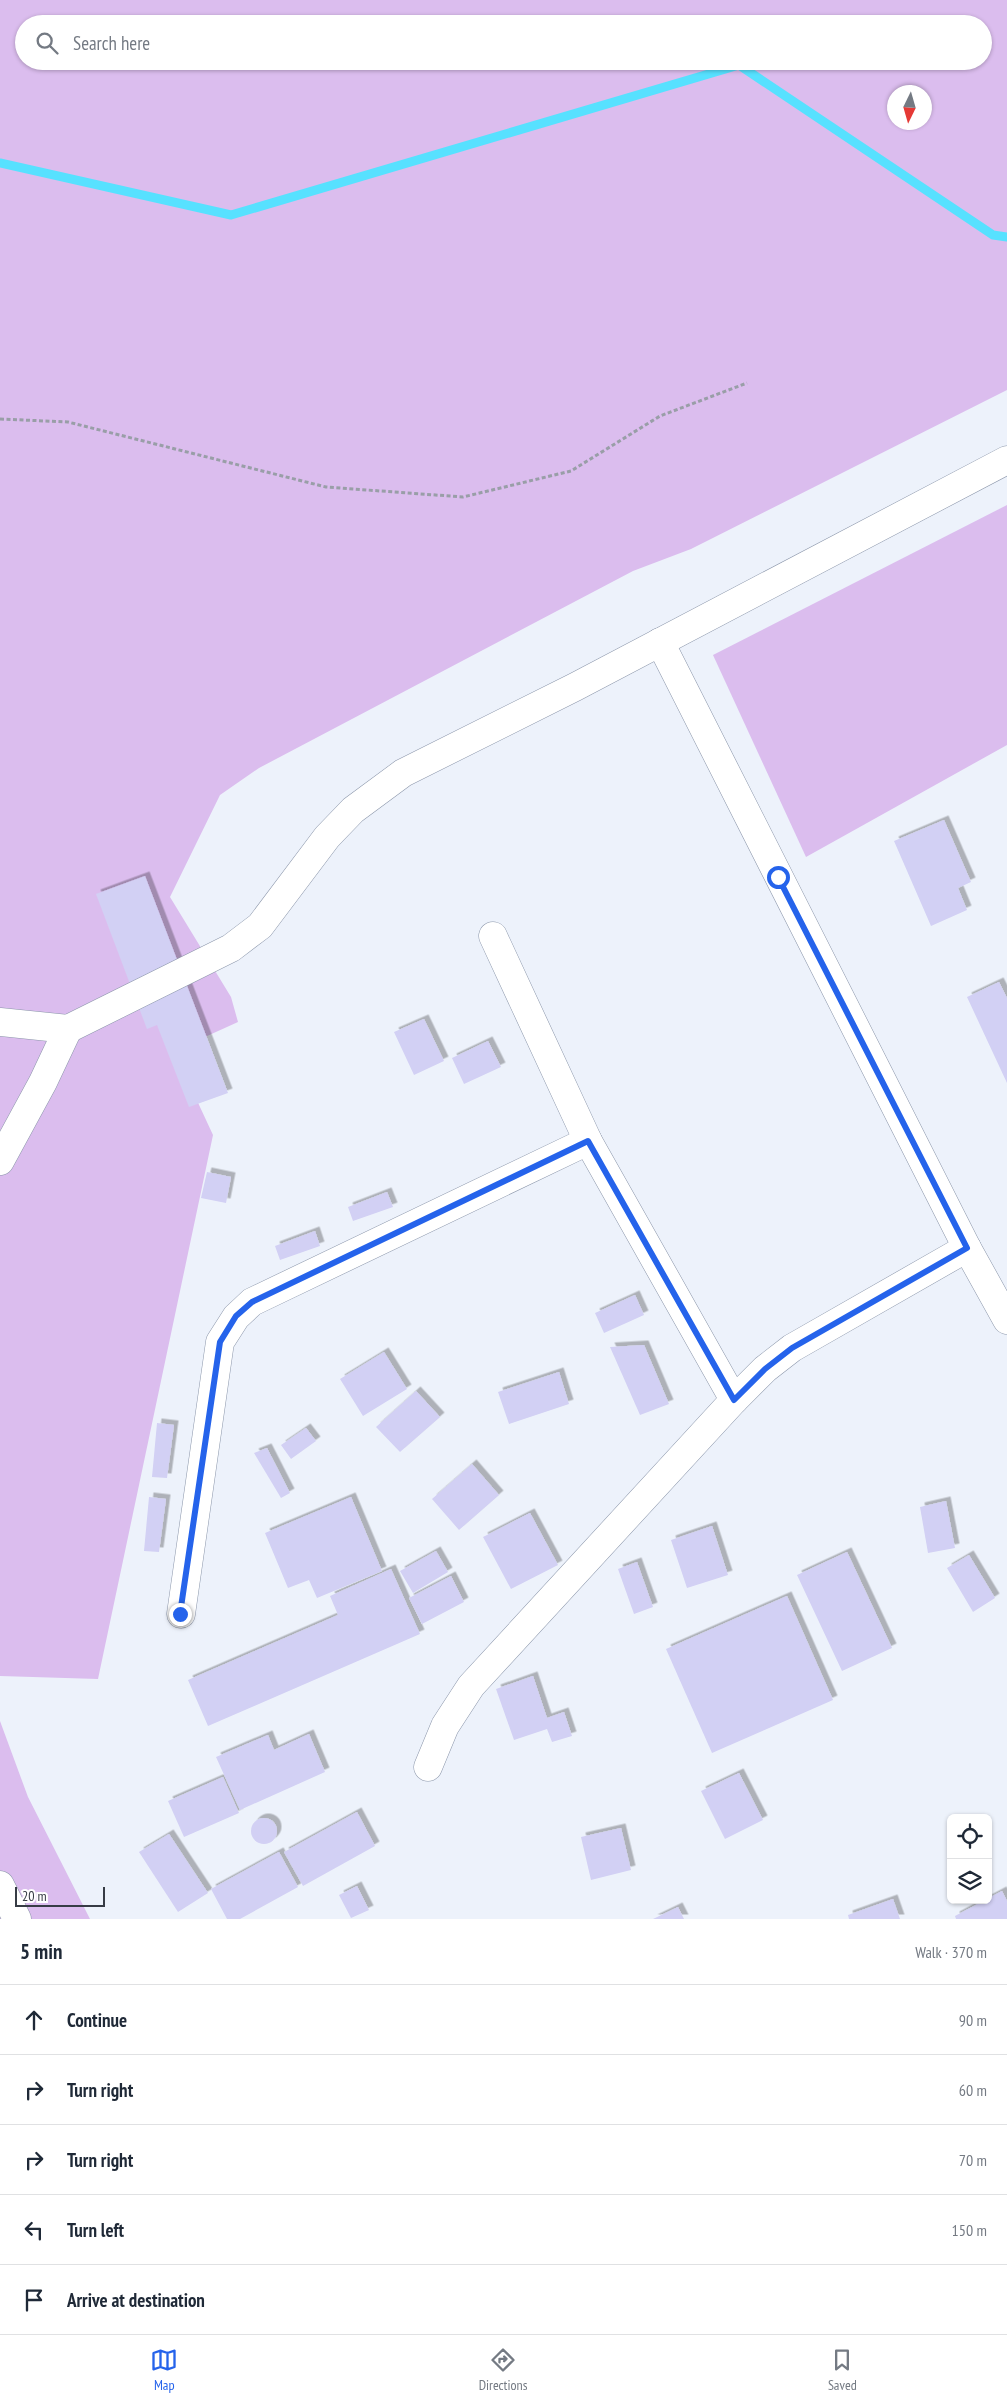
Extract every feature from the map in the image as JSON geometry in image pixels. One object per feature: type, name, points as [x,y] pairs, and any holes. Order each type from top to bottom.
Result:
[{"type":"street","points":[[0,1022],[68,1028],[231,948],[260,926],[327,837],[353,810],[403,773],[575,687],[1007,460]]},
{"type":"street","points":[[660,642],[967,1248],[1007,1320]]},
{"type":"street","points":[[492,936],[588,1141],[734,1400]]},
{"type":"street","points":[[0,1162],[43,1082],[68,1028]]},
{"type":"street","points":[[180,1614],[220,1342],[236,1316],[252,1302],[588,1141]]},
{"type":"street","points":[[428,1768],[445,1726],[471,1686],[734,1400],[765,1369],[792,1348],[967,1248]]},
{"type":"street","points":[[0,1885],[17,1919]]},
{"type":"path","points":[[0,419],[68,422],[326,487],[463,497],[571,471],[660,416],[747,382]]},
{"type":"shaded area","points":[[0,0],[1007,0],[1007,390],[691,549],[633,571],[259,768],[220,795],[170,897],[231,997],[238,1022],[174,1051],[213,1135],[98,1679],[0,1676]]},
{"type":"shaded area","points":[[1007,505],[1007,745],[806,857],[713,655]]},
{"type":"shaded area","points":[[0,1721],[28,1797],[90,1919],[0,1919]]},
{"type":"building","points":[[944,820],[971,882],[958,888],[967,910],[931,926],[894,841]]},
{"type":"building","points":[[145,876],[228,1093],[189,1107],[157,1025],[147,1029],[96,894]]},
{"type":"building","points":[[999,982],[1007,998],[1007,1083],[967,997]]},
{"type":"building","points":[[424,1019],[444,1061],[414,1075],[394,1032]]},
{"type":"building","points":[[488,1041],[501,1067],[464,1084],[452,1058]]},
{"type":"building","points":[[207,1172],[231,1177],[226,1203],[201,1198]]},
{"type":"building","points":[[387,1192],[393,1207],[353,1221],[348,1207]]},
{"type":"building","points":[[315,1231],[320,1246],[280,1260],[275,1246]]},
{"type":"building","points":[[635,1295],[644,1315],[604,1333],[595,1313]]},
{"type":"building","points":[[644,1345],[669,1404],[640,1415],[610,1347]]},
{"type":"building","points":[[384,1352],[407,1389],[363,1416],[340,1379]]},
{"type":"building","points":[[559,1372],[569,1404],[509,1424],[498,1392]]},
{"type":"building","points":[[416,1391],[440,1417],[400,1452],[376,1427]]},
{"type":"building","points":[[157,1423],[174,1425],[167,1478],[152,1477]]},
{"type":"building","points":[[306,1428],[316,1441],[291,1459],[281,1445]]},
{"type":"building","points":[[267,1448],[290,1493],[281,1498],[254,1453]]},
{"type":"building","points":[[472,1464],[499,1495],[459,1530],[432,1499]]},
{"type":"building","points":[[149,1497],[166,1499],[159,1552],[144,1551]]},
{"type":"building","points":[[351,1497],[382,1571],[317,1598],[309,1580],[288,1588],[265,1533]]},
{"type":"building","points":[[946,1501],[955,1548],[928,1553],[920,1507]]},
{"type":"building","points":[[530,1513],[558,1565],[511,1589],[483,1537]]},
{"type":"building","points":[[712,1526],[728,1575],[687,1588],[671,1540]]},
{"type":"building","points":[[436,1551],[448,1572],[413,1593],[400,1571]]},
{"type":"building","points":[[847,1552],[892,1648],[842,1671],[797,1575]]},
{"type":"building","points":[[969,1555],[995,1598],[973,1612],[947,1568]]},
{"type":"building","points":[[637,1562],[653,1607],[634,1614],[618,1569]]},
{"type":"building","points":[[391,1569],[420,1634],[208,1726],[188,1680],[338,1615],[330,1596]]},
{"type":"building","points":[[451,1576],[464,1602],[422,1624],[409,1598]]},
{"type":"building","points":[[787,1596],[833,1700],[712,1753],[666,1649]]},
{"type":"building","points":[[533,1676],[547,1718],[564,1712],[572,1736],[552,1742],[547,1729],[514,1740],[496,1689]]},
{"type":"building","points":[[309,1734],[325,1772],[240,1810],[216,1757],[268,1735],[274,1750]]},
{"type":"building","points":[[739,1773],[763,1820],[725,1839],[701,1791]]},
{"type":"building","points":[[223,1777],[239,1813],[184,1837],[168,1801]]},
{"type":"building","points":[[357,1812],[375,1846],[303,1886],[284,1852]]},
{"type":"building","points":[[264,1818],[273,1822],[277,1831],[273,1840],[264,1844],[255,1840],[251,1831],[255,1822]]},
{"type":"building","points":[[621,1828],[631,1870],[591,1880],[581,1837]]},
{"type":"building","points":[[169,1834],[208,1893],[178,1912],[139,1852]]},
{"type":"building","points":[[279,1852],[298,1887],[240,1919],[227,1919],[211,1889]]},
{"type":"building","points":[[357,1886],[369,1910],[351,1918],[339,1895]]},
{"type":"building","points":[[1002,1891],[1007,1901],[1007,1919],[956,1919],[955,1916],[978,1904],[992,1904],[992,1896]]},
{"type":"building","points":[[893,1899],[900,1919],[849,1919],[848,1915]]},
{"type":"building","points":[[678,1907],[684,1919],[653,1919]]},
{"type":"waterway","points":[[0,163],[231,215],[722,70]]},
{"type":"waterway","points":[[746,70],[993,235],[1007,237]]},
{"type":"route","points":[[180,1614],[220,1342],[236,1316],[252,1302],[588,1141],[734,1400],[765,1369],[792,1348],[967,1248],[778,877]]}]
